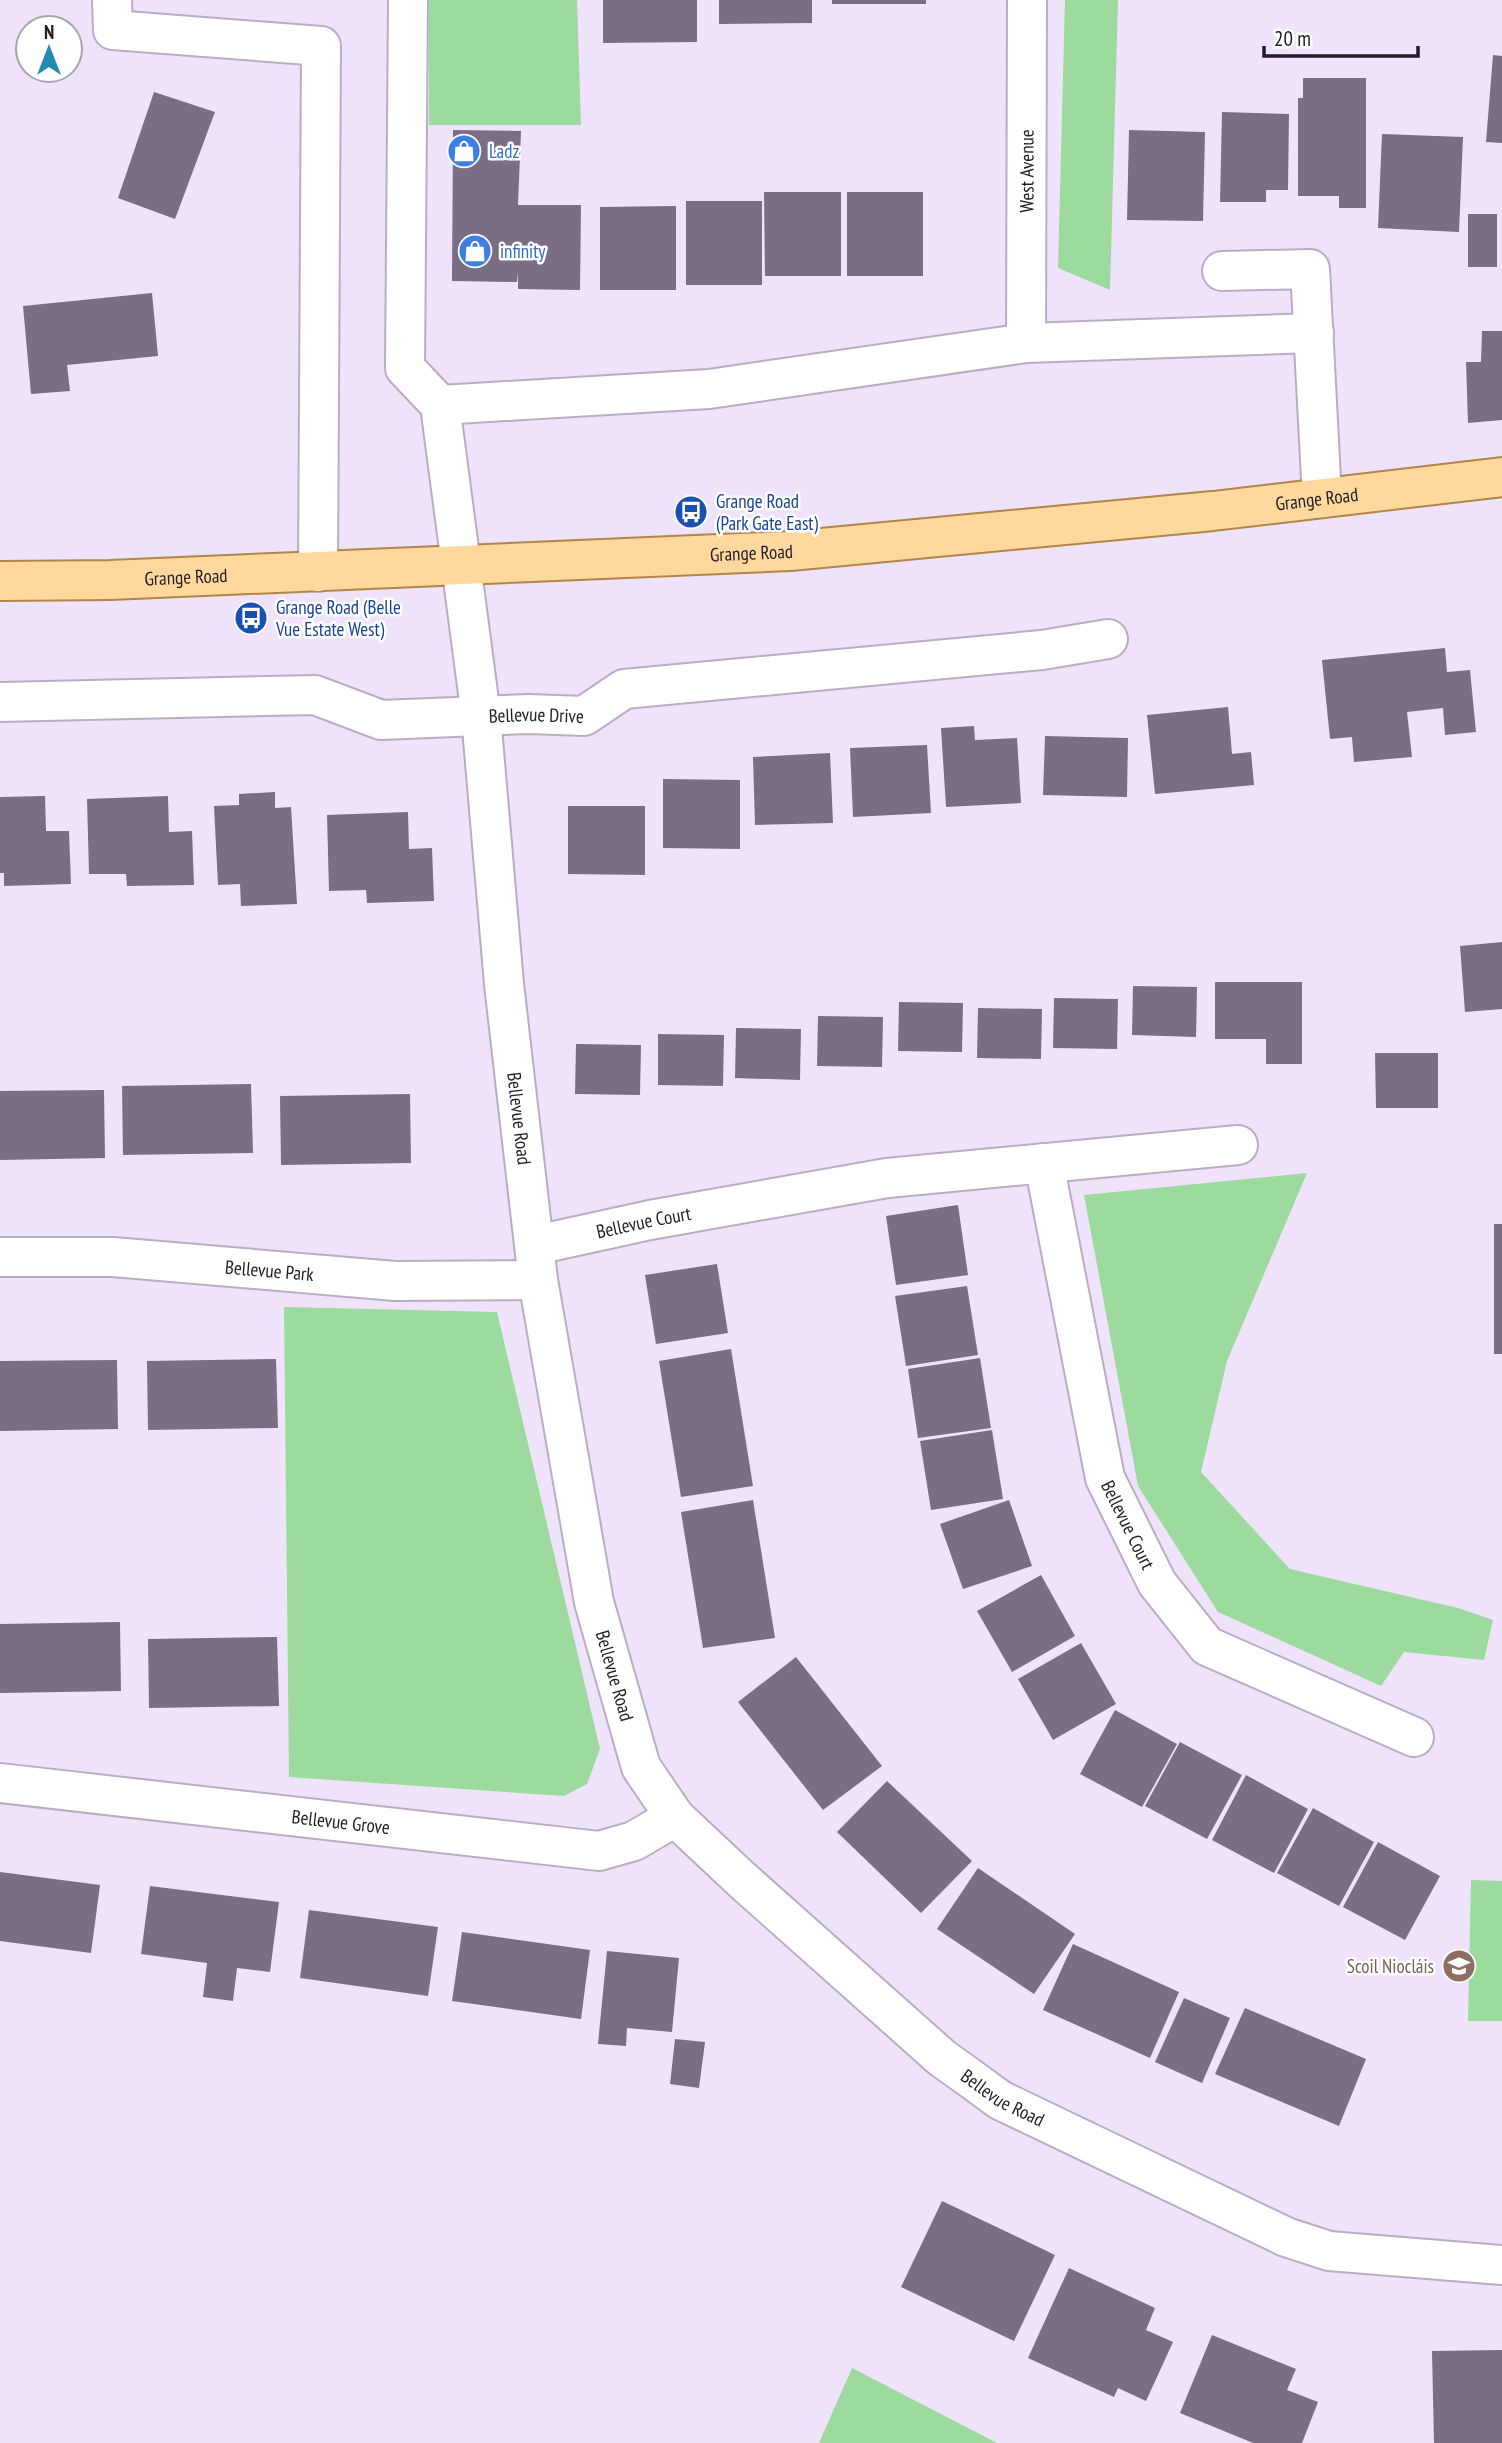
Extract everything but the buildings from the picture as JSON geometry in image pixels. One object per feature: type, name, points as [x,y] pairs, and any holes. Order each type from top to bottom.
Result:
[{"type":"main road","name":"Grange Road","points":[[0,581],[110,580],[790,551],[1322,498],[1502,477]]},
{"type":"street","points":[[112,0],[113,30],[321,46],[318,572]]},
{"type":"street","points":[[408,0],[405,368],[440,405],[709,389],[1026,343],[1314,333]]},
{"type":"street","name":"West Avenue","points":[[1026,343],[1027,0]]},
{"type":"street","points":[[1222,271],[1310,269],[1322,498]]},
{"type":"street","name":"Bellevue Road","points":[[440,405],[481,716],[504,984],[537,1263],[594,1602],[641,1767],[675,1817],[741,1880],[942,2058],[1000,2100],[1286,2237],[1329,2251],[1502,2265]]},
{"type":"street","name":"Bellevue Drive","points":[[0,702],[315,695],[381,720],[584,716],[624,690],[1042,650],[1108,639]]},
{"type":"street","name":"Bellevue Court","points":[[537,1263],[650,1220],[887,1178],[1238,1146]]},
{"type":"street","name":"Bellevue Court","points":[[1044,1163],[1105,1478],[1157,1583],[1207,1646],[1414,1738]]},
{"type":"street","name":"Bellevue Park","points":[[0,1257],[113,1257],[395,1282],[537,1263]]},
{"type":"street","name":"Bellevue Grove","points":[[0,1783],[599,1851],[634,1841],[675,1817]]},
{"type":"green space","points":[[429,0],[577,0],[581,125],[429,125]]},
{"type":"green space","points":[[1065,0],[1118,0],[1110,290],[1058,268]]},
{"type":"green space","points":[[1307,1173],[1227,1361],[1201,1472],[1290,1569],[1458,1608],[1493,1620],[1484,1660],[1404,1652],[1381,1686],[1218,1612],[1138,1486],[1084,1195]]},
{"type":"green space","points":[[284,1307],[497,1312],[600,1749],[587,1784],[564,1796],[289,1777]]},
{"type":"green space","points":[[1471,1880],[1502,1881],[1502,2021],[1468,2021]]},
{"type":"green space","points":[[852,2368],[997,2443],[819,2443]]},
{"type":"place","name":"Ladz","points":[[464,151]]},
{"type":"place","name":"infinity","points":[[475,251]]},
{"type":"place","name":"Grange Road (Park Gate East)","points":[[691,512]]},
{"type":"place","name":"Grange Road (Belle Vue Estate West)","points":[[251,618]]},
{"type":"place","name":"Scoil Niocláis","points":[[1459,1966]]}]
